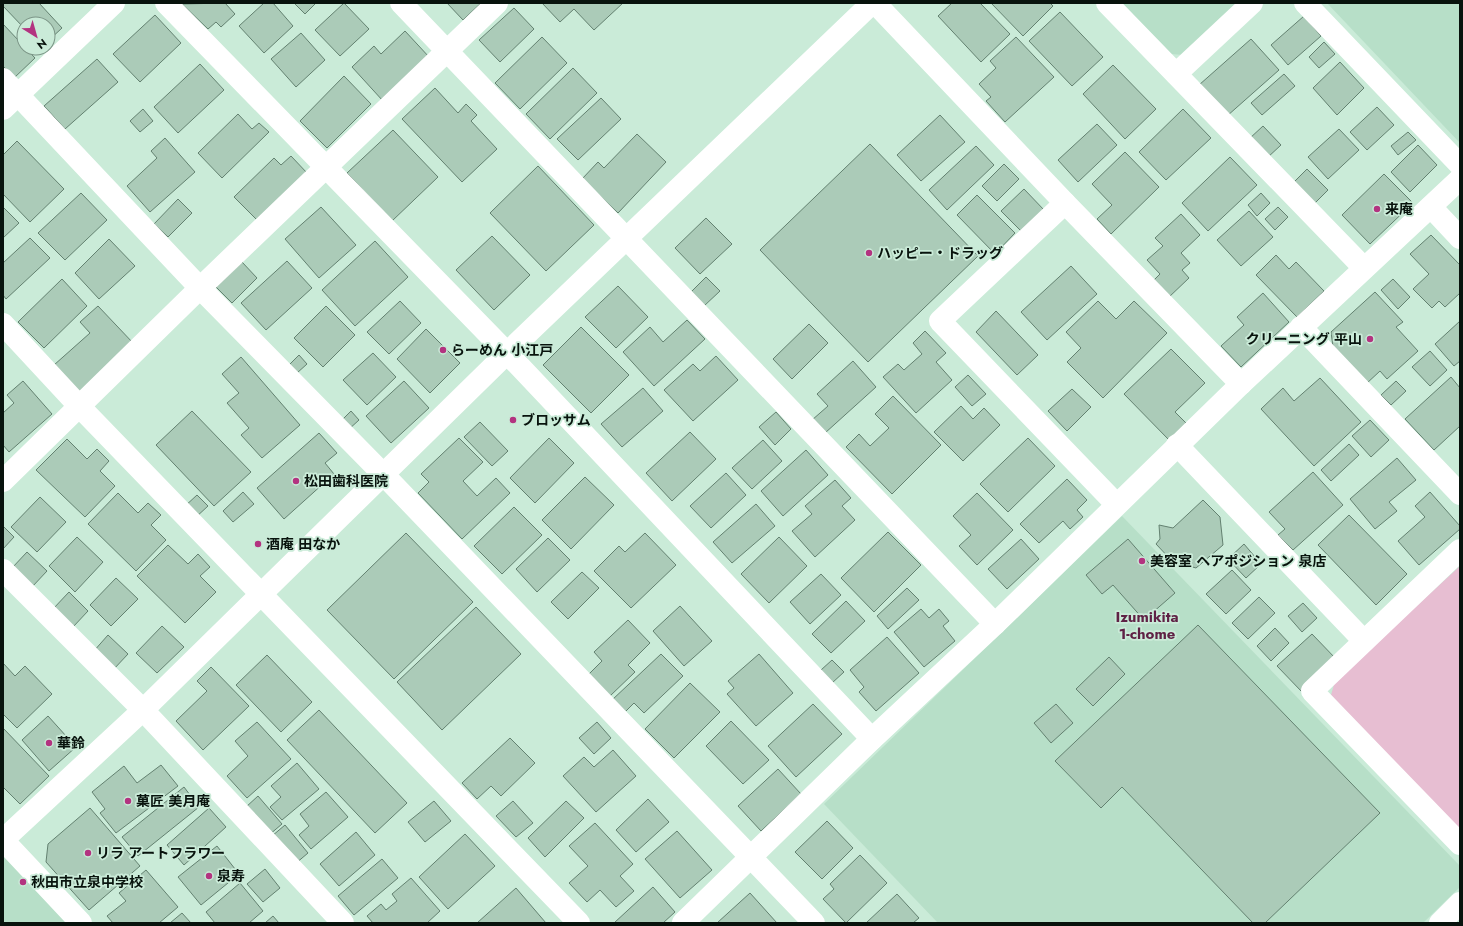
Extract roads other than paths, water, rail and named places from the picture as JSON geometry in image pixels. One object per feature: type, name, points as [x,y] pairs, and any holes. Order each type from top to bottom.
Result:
[{"type":"street","points":[[114,3],[8,94],[383,474],[814,923]]},
{"type":"street","points":[[166,3],[507,353],[872,739]]},
{"type":"street","points":[[400,3],[996,624]]},
{"type":"street","points":[[3,481],[200,288],[497,3]]},
{"type":"street","points":[[81,923],[3,840],[143,710],[262,595],[507,353],[874,3],[1241,384]]},
{"type":"street","points":[[1107,3],[1364,268]]},
{"type":"street","points":[[1176,74],[1252,3]]},
{"type":"street","points":[[1305,3],[1460,165]]},
{"type":"street","points":[[683,923],[872,739],[996,624],[1177,445],[1460,179]]},
{"type":"street","points":[[1065,203],[940,321],[1116,504]]},
{"type":"street","points":[[1431,207],[1460,238]]},
{"type":"street","points":[[3,324],[80,407],[579,923]]},
{"type":"street","points":[[1301,327],[1460,494]]},
{"type":"street","points":[[1177,445],[1364,641]]},
{"type":"street","points":[[1460,550],[1312,691],[1460,844]]},
{"type":"street","points":[[3,570],[143,710],[343,923]]},
{"type":"street","points":[[1440,923],[1460,903]]},
{"type":"place","name":"来庵","points":[[1377,209]]},
{"type":"place","name":"ハッピー・ドラッグ","points":[[869,253]]},
{"type":"place","name":"クリーニング 平山","points":[[1370,339]]},
{"type":"place","name":"らーめん 小江戸","points":[[443,350]]},
{"type":"place","name":"ブロッサム","points":[[513,420]]},
{"type":"place","name":"松田歯科医院","points":[[296,481]]},
{"type":"place","name":"酒庵 田なか","points":[[258,544]]},
{"type":"place","name":"美容室 ヘアポジション 泉店","points":[[1142,561]]},
{"type":"place","name":"華鈴","points":[[49,743]]},
{"type":"place","name":"菓匠 美月庵","points":[[128,801]]},
{"type":"place","name":"リラ アートフラワー","points":[[88,853]]},
{"type":"place","name":"泉寿","points":[[209,876]]},
{"type":"place","name":"秋田市立泉中学校","points":[[23,882]]},
{"type":"district","name":"Izumikita 1-chome","points":[[1147,626]]}]
